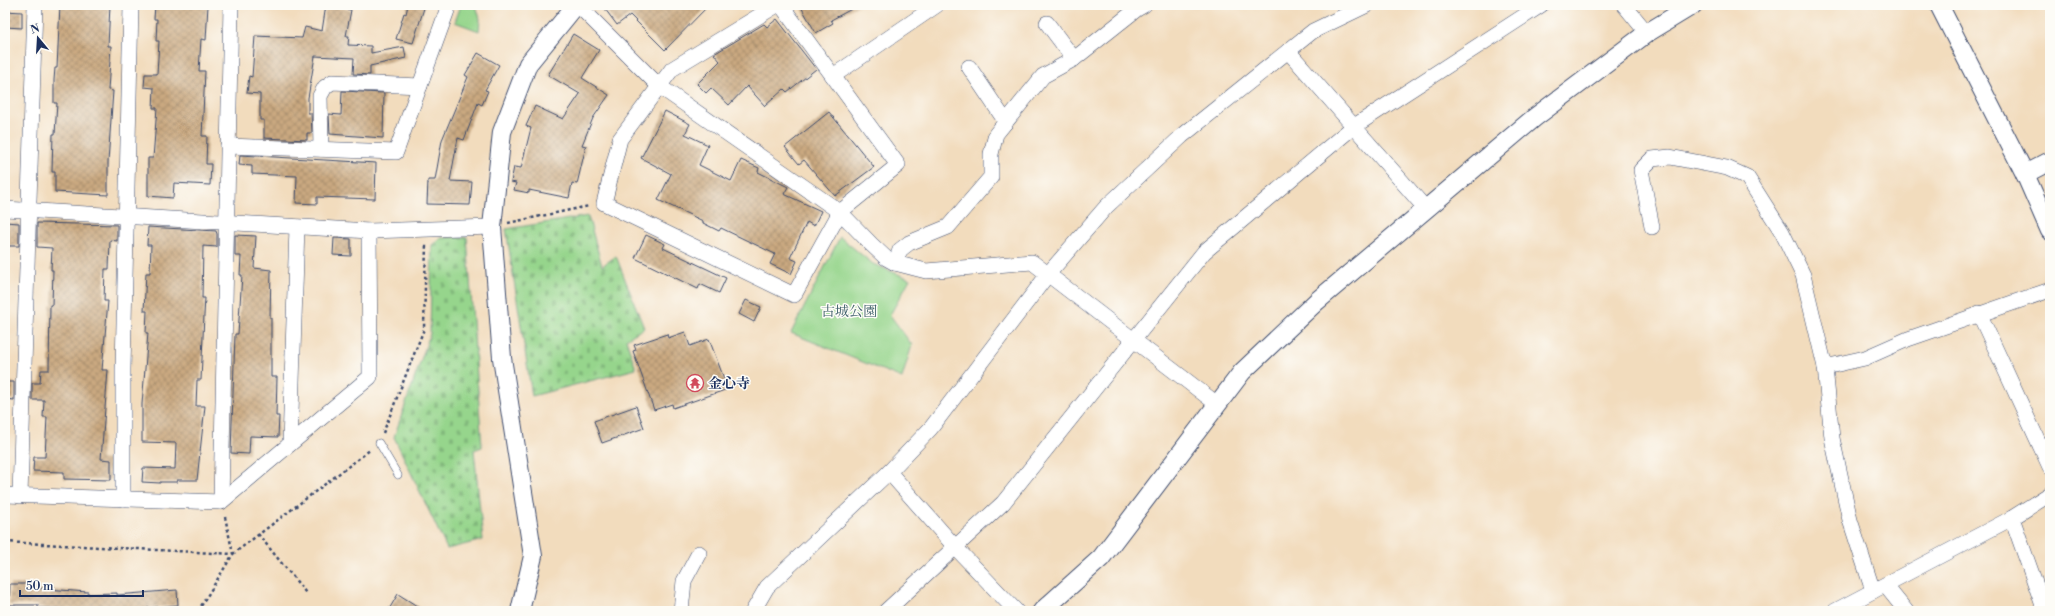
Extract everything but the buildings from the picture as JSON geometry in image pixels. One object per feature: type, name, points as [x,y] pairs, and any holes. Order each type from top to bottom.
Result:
[{"type":"street","points":[[35,5],[30,210],[12,495],[221,502],[370,377],[369,231]]},
{"type":"street","points":[[123,499],[123,369],[131,5]]},
{"type":"street","points":[[221,502],[231,5]]},
{"type":"street","points":[[228,146],[396,152],[449,5]]},
{"type":"street","points":[[520,611],[533,556],[502,358],[492,227],[502,132],[528,64],[577,5],[659,86],[840,212],[886,258],[895,263],[926,271],[1032,262],[1049,273],[1217,404]]},
{"type":"street","points":[[777,5],[672,69],[620,139],[604,203],[794,295],[840,212],[898,165],[781,5]]},
{"type":"street","points":[[833,76],[937,5]]},
{"type":"street","points":[[753,611],[767,587],[889,472],[931,428],[1049,273],[1106,207],[1182,136],[1312,31],[1367,5]]},
{"type":"street","points":[[886,611],[1003,503],[1135,341],[1204,252],[1353,127],[1541,5]]},
{"type":"street","points":[[1624,5],[1647,33]]},
{"type":"street","points":[[1042,611],[1101,558],[1242,372],[1311,306],[1534,118],[1647,33],[1694,5]]},
{"type":"street","points":[[1939,5],[2025,174],[2050,231]]},
{"type":"street","points":[[895,263],[900,250],[909,243],[948,227],[991,177],[991,154],[996,134],[1043,76],[1074,59],[1138,6]]},
{"type":"street","points":[[1047,23],[1074,59]]},
{"type":"street","points":[[1288,51],[1426,209]]},
{"type":"street","points":[[969,67],[1006,122]]},
{"type":"street","points":[[321,149],[320,96],[325,86],[332,82],[420,86]]},
{"type":"street","points":[[1652,227],[1642,170],[1652,160],[1670,157],[1726,168],[1747,177],[1782,232],[1803,275],[1825,367],[1832,438],[1850,520],[1879,588],[1906,611]]},
{"type":"street","points":[[2025,174],[2050,161]]},
{"type":"street","points":[[5,209],[369,231],[492,227]]},
{"type":"street","points":[[290,444],[298,227]]},
{"type":"street","points":[[1825,367],[1865,358],[1908,339],[2050,290]]},
{"type":"street","points":[[1979,314],[2050,467]]},
{"type":"street","points":[[889,472],[956,548],[1016,611]]},
{"type":"street","points":[[1836,611],[2012,518],[2050,494]]},
{"type":"street","points":[[2012,518],[2045,611]]},
{"type":"street","points":[[681,611],[684,580],[700,553]]},
{"type":"lane","points":[[379,443],[398,476]]},
{"type":"path","points":[[492,227],[604,203]]},
{"type":"path","points":[[198,611],[233,554],[221,502]]},
{"type":"path","points":[[258,534],[306,593]]},
{"type":"green space","points":[[461,5],[476,5],[480,19],[479,31],[455,22]]},
{"type":"green space","points":[[588,216],[602,266],[616,256],[644,328],[626,339],[636,369],[532,396],[506,229]]},
{"type":"green space","points":[[467,237],[482,447],[474,450],[483,540],[447,549],[394,437],[430,334],[432,245],[441,238]]},
{"type":"green space","name":"古城公園","points":[[840,237],[873,264],[910,279],[890,315],[912,345],[902,378],[791,333]]},
{"type":"place","name":"金心寺","points":[[695,383]]}]
